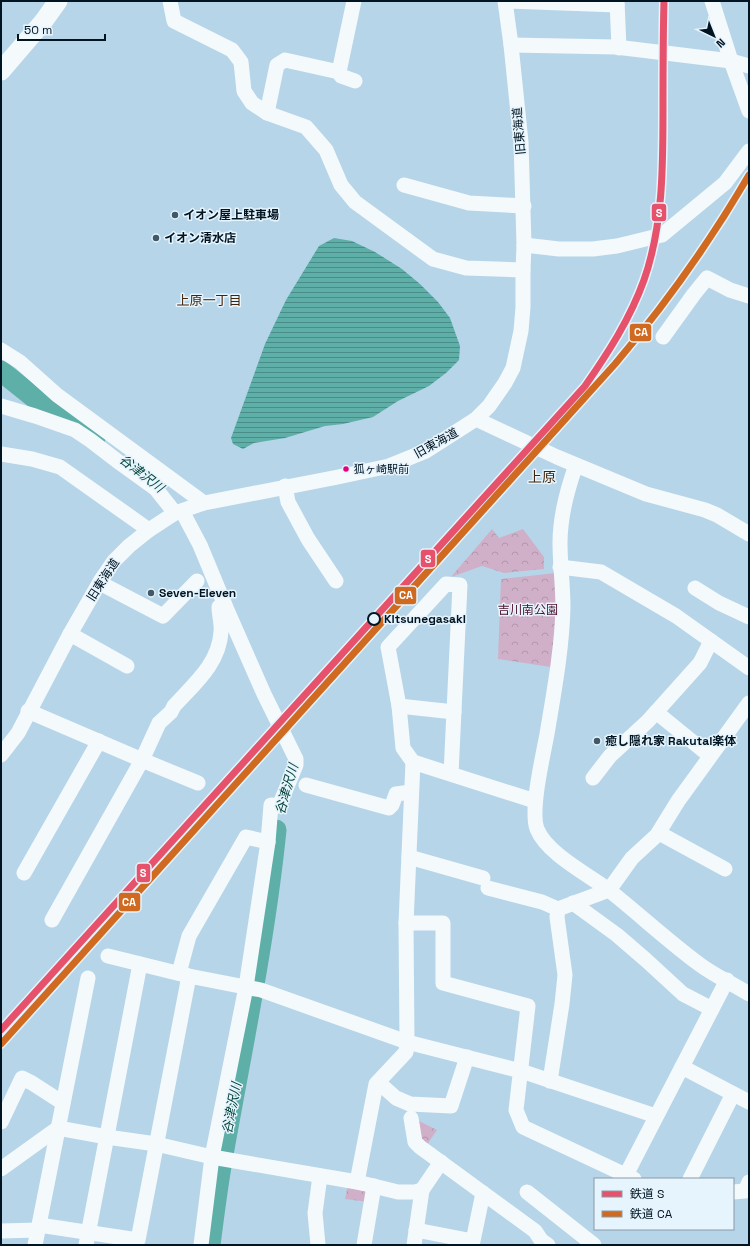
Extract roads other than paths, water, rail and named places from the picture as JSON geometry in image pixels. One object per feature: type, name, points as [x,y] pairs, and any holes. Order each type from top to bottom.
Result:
[{"type":"main road","points":[[1,71],[43,22],[58,1]]},
{"type":"street","points":[[170,1],[174,21],[232,50],[241,62],[244,92],[252,103],[267,113],[306,127],[326,150],[341,185],[355,202],[433,259],[466,268],[523,270]]},
{"type":"street","points":[[339,72],[354,1]]},
{"type":"street","points":[[505,1],[617,3],[619,48]]},
{"type":"street","name":"旧東海道","points":[[1,755],[18,733],[28,711],[70,634],[114,561],[129,546],[149,530],[179,512],[204,502],[389,466],[426,451],[476,419],[489,406],[505,383],[513,368],[518,348],[523,313],[524,206],[521,142],[512,45],[505,1]]},
{"type":"street","points":[[712,1],[731,61],[749,110]]},
{"type":"street","points":[[512,45],[619,48],[731,61],[749,66]]},
{"type":"street","points":[[267,113],[277,65],[285,60],[339,72],[341,76],[355,80]]},
{"type":"street","points":[[524,245],[593,249],[617,246],[662,235],[725,183],[741,164],[749,151]]},
{"type":"street","points":[[404,185],[469,203],[524,206]]},
{"type":"street","points":[[663,337],[707,278],[730,290],[749,296]]},
{"type":"street","points":[[1,350],[20,362],[57,395],[204,502]]},
{"type":"street","points":[[1,406],[75,430],[156,489],[179,512],[200,545],[224,604],[264,694],[296,758],[296,765],[279,806],[271,805],[268,842],[246,987],[212,1157],[201,1245]]},
{"type":"street","points":[[476,419],[557,457],[646,494],[705,510],[717,515],[749,534]]},
{"type":"street","points":[[1,454],[32,459],[60,467],[149,530]]},
{"type":"street","points":[[576,465],[563,509],[560,541],[563,607],[561,635],[535,801],[537,829],[543,839],[561,856],[609,890],[700,965],[749,994]]},
{"type":"street","points":[[285,486],[288,502],[308,539],[336,581]]},
{"type":"street","points":[[560,567],[601,572],[676,616],[749,668]]},
{"type":"street","points":[[100,583],[163,616],[197,581]]},
{"type":"street","points":[[451,774],[460,585],[446,584],[388,647],[399,706],[403,748],[413,762],[535,801]]},
{"type":"street","points":[[695,588],[719,603],[739,611],[749,617]]},
{"type":"street","points":[[52,920],[142,760],[159,723],[171,712],[174,706],[211,665],[218,648],[221,632],[219,607],[224,604]]},
{"type":"street","points":[[70,634],[128,666]]},
{"type":"street","points":[[593,778],[610,756],[656,712],[700,663],[711,641]]},
{"type":"street","points":[[409,857],[542,902],[558,909],[609,890],[632,858],[650,843],[659,833],[678,801],[749,703]]},
{"type":"street","points":[[399,706],[454,712]]},
{"type":"street","points":[[28,711],[198,783]]},
{"type":"street","points":[[656,712],[710,756]]},
{"type":"street","points":[[24,873],[99,741]]},
{"type":"street","points":[[357,1182],[376,1084],[406,1052],[406,922],[413,762]]},
{"type":"street","points":[[306,785],[388,808],[392,805],[396,794],[411,792]]},
{"type":"street","points":[[659,833],[724,869]]},
{"type":"street","points":[[1,1231],[137,1242],[156,1144],[189,936],[246,837],[268,842]]},
{"type":"street","points":[[573,903],[629,945],[683,994],[712,1009]]},
{"type":"street","points":[[550,1081],[565,975],[557,917],[558,909]]},
{"type":"street","points":[[406,922],[443,924],[443,983],[528,1006],[516,1110],[523,1127],[630,1177],[656,1116],[727,980]]},
{"type":"street","points":[[108,956],[261,990],[407,1042],[521,1071],[656,1116]]},
{"type":"street","points":[[87,1239],[108,1137],[140,964]]},
{"type":"street","points":[[37,1233],[88,978]]},
{"type":"street","points":[[378,1082],[396,1098],[410,1104],[452,1106],[467,1057]]},
{"type":"street","points":[[682,1067],[749,1102]]},
{"type":"street","points":[[1,1122],[22,1078],[63,1103]]},
{"type":"street","points":[[691,1178],[733,1094]]},
{"type":"street","points":[[411,1118],[415,1142],[420,1147],[535,1231],[536,1240],[541,1240],[548,1245]]},
{"type":"street","points":[[1,1169],[58,1128],[156,1144],[212,1157],[357,1182],[398,1192],[415,1192],[422,1190]]},
{"type":"street","points":[[441,1162],[422,1190],[415,1238],[473,1241],[483,1193]]},
{"type":"street","points":[[318,1245],[315,1213],[320,1176]]},
{"type":"street","points":[[734,1192],[744,1190],[749,1182]]},
{"type":"street","points":[[364,1245],[374,1186]]},
{"type":"street","points":[[527,1192],[594,1245]]},
{"type":"waterway","name":"谷津沢川","points":[[1,371],[41,403],[68,418],[95,438]]},
{"type":"waterway","name":"谷津沢川","points":[[210,1245],[222,1161],[260,950],[276,830]]},
{"type":"rail line","name":"S","points":[[1,1030],[585,386],[602,361],[632,308],[644,280],[655,239],[661,196],[662,175],[664,1]]},
{"type":"rail line","name":"CA","points":[[1,1044],[634,342],[703,249],[749,175]]},
{"type":"place","name":"イオン屋上駐車場","points":[[175,215]]},
{"type":"place","name":"イオン清水店","points":[[156,238]]},
{"type":"place","name":"狐ヶ崎駅前","points":[[346,469]]},
{"type":"place","name":"Seven-Eleven","points":[[151,593]]},
{"type":"place","name":"Kitsunegasaki","points":[[374,619]]},
{"type":"place","name":"癒し隠れ家 Rakutai楽体","points":[[597,741]]},
{"type":"district","name":"上原一丁目","points":[[209,300]]},
{"type":"district","name":"上原","points":[[542,477]]},
{"type":"park label","name":"吉川南公園","points":[[528,610]]}]
